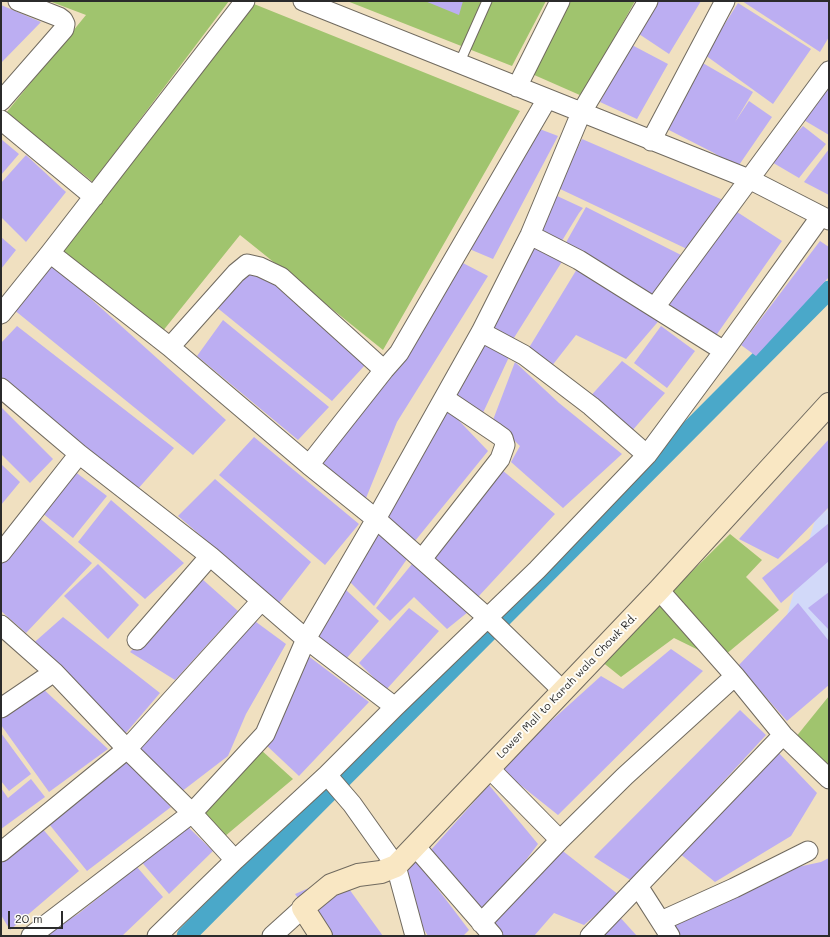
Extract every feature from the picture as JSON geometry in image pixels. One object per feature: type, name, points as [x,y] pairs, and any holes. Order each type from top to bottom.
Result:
[{"type":"street","points":[[1,101],[64,29],[65,24],[59,17],[18,1]]},
{"type":"street","points":[[1,314],[94,197],[245,1]]},
{"type":"street","points":[[157,936],[235,860],[331,780],[395,707],[493,623],[537,570],[647,455],[825,218],[749,180],[303,1]]},
{"type":"street","points":[[516,87],[560,1]]},
{"type":"street","points":[[31,936],[192,812],[265,734],[306,639],[376,519],[481,332],[530,235],[581,113],[648,1]]},
{"type":"street","points":[[651,141],[725,1]]},
{"type":"street","points":[[655,307],[829,70]]},
{"type":"street","points":[[309,465],[399,353],[547,99]]},
{"type":"street","points":[[1,120],[94,197]]},
{"type":"street","points":[[530,235],[579,260],[724,351]]},
{"type":"street","points":[[50,253],[170,347],[309,465],[376,519],[493,623],[562,690]]},
{"type":"street","points":[[170,347],[236,273],[247,264],[260,267],[281,277],[384,370]]},
{"type":"street","points":[[481,332],[524,355],[591,406],[647,455]]},
{"type":"street","points":[[1,388],[79,454],[210,556],[306,639],[395,707]]},
{"type":"street","points":[[422,559],[500,459],[505,445],[503,438],[500,435],[444,398]]},
{"type":"street","name":"Lower Mall to Karah wala Chowk Rd.","points":[[303,908],[331,885],[358,875],[380,872],[396,866],[562,690],[659,590],[829,404]]},
{"type":"street","points":[[1,553],[79,454]]},
{"type":"street","points":[[137,640],[210,556]]},
{"type":"street","points":[[659,590],[735,676],[783,735],[829,779]]},
{"type":"street","points":[[1,852],[127,749],[261,601]]},
{"type":"street","points":[[1,625],[54,672],[127,749],[192,812],[235,860]]},
{"type":"street","points":[[1,708],[54,672]]},
{"type":"street","points":[[415,846],[487,929],[560,840],[625,776],[735,676]]},
{"type":"street","points":[[590,936],[783,735]]},
{"type":"street","points":[[489,768],[560,840]]},
{"type":"street","points":[[331,780],[352,804],[396,866],[415,936]]},
{"type":"street","points":[[638,886],[665,929],[734,888],[808,851]]},
{"type":"street","points":[[272,936],[303,908],[321,936]]},
{"type":"lane","points":[[459,64],[487,1]]},
{"type":"shaded area","points":[[829,508],[829,652],[787,615],[815,520]]},
{"type":"green space","points":[[49,1],[229,1],[93,182],[6,113],[86,15]]},
{"type":"green space","points":[[347,1],[546,1],[512,66]]},
{"type":"green space","points":[[571,1],[635,1],[582,96],[532,74]]},
{"type":"green space","points":[[254,4],[520,111],[383,350],[240,235],[162,332],[61,250]]},
{"type":"green space","points":[[730,534],[762,560],[746,577],[779,610],[719,660],[674,638],[621,677],[601,661]]},
{"type":"green space","points":[[829,696],[829,782],[791,743]]},
{"type":"green space","points":[[260,749],[293,779],[224,837],[200,812]]},
{"type":"building","points":[[425,1],[463,1],[459,15]]},
{"type":"building","points":[[654,1],[701,1],[669,54],[636,32]]},
{"type":"building","points":[[742,1],[829,1],[829,37],[820,52]]},
{"type":"building","points":[[738,3],[811,49],[773,104],[705,55]]},
{"type":"building","points":[[1,5],[41,22],[1,63]]},
{"type":"building","points":[[630,44],[668,64],[637,119],[600,102]]},
{"type":"building","points":[[701,62],[753,92],[735,122],[749,101],[772,117],[737,168],[714,153],[667,129]]},
{"type":"building","points":[[829,82],[829,135],[802,119]]},
{"type":"building","points":[[803,126],[826,144],[799,178],[770,161]]},
{"type":"building","points":[[537,128],[558,136],[493,259],[467,248]]},
{"type":"building","points":[[1,139],[19,154],[1,175]]},
{"type":"building","points":[[582,139],[723,200],[687,249],[558,188]]},
{"type":"building","points":[[829,149],[829,195],[804,182]]},
{"type":"building","points":[[26,155],[66,192],[26,242],[1,217],[1,183]]},
{"type":"building","points":[[555,195],[583,208],[560,244],[538,231]]},
{"type":"building","points":[[586,207],[683,256],[655,298],[564,246]]},
{"type":"building","points":[[734,210],[782,241],[715,337],[663,304]]},
{"type":"building","points":[[1,237],[16,250],[1,269]]},
{"type":"building","points":[[820,241],[829,247],[829,277],[756,356],[741,345]]},
{"type":"building","points":[[531,244],[563,260],[512,341],[488,325]]},
{"type":"building","points":[[247,261],[366,364],[332,401],[215,306]]},
{"type":"building","points":[[461,262],[488,276],[397,422],[364,503],[310,457]]},
{"type":"building","points":[[52,264],[226,420],[193,455],[13,309]]},
{"type":"building","points":[[577,269],[662,317],[626,359],[576,335],[551,367],[527,351]]},
{"type":"building","points":[[223,320],[329,407],[298,440],[197,356]]},
{"type":"building","points":[[17,326],[174,448],[137,490],[1,378],[1,343]]},
{"type":"building","points":[[661,326],[695,351],[667,388],[634,363]]},
{"type":"building","points":[[481,342],[509,357],[481,417],[452,396]]},
{"type":"building","points":[[622,361],[665,393],[631,432],[588,399]]},
{"type":"building","points":[[515,362],[559,403],[622,454],[563,508],[511,462],[520,446],[493,420]]},
{"type":"building","points":[[444,405],[488,451],[415,541],[387,517]]},
{"type":"building","points":[[1,407],[53,459],[30,483],[1,454]]},
{"type":"building","points":[[254,437],[359,524],[325,565],[219,475]]},
{"type":"building","points":[[829,439],[829,507],[778,559],[739,539]]},
{"type":"building","points":[[1,464],[20,482],[1,505]]},
{"type":"building","points":[[502,470],[555,514],[478,597],[425,552]]},
{"type":"building","points":[[74,471],[107,496],[73,538],[41,512]]},
{"type":"building","points":[[215,479],[311,562],[279,603],[178,516]]},
{"type":"building","points":[[111,500],[184,563],[145,599],[78,542]]},
{"type":"building","points":[[36,515],[92,563],[26,633],[1,611],[1,560]]},
{"type":"building","points":[[829,523],[829,561],[781,603],[762,578]]},
{"type":"building","points":[[376,531],[407,559],[374,606],[347,579]]},
{"type":"building","points":[[98,564],[139,605],[108,639],[64,596]]},
{"type":"building","points":[[412,564],[468,612],[447,629],[414,597],[390,621],[376,608]]},
{"type":"building","points":[[201,578],[238,611],[175,680],[130,652]]},
{"type":"building","points":[[345,589],[379,621],[346,659],[313,633]]},
{"type":"building","points":[[829,592],[829,630],[808,608]]},
{"type":"building","points":[[798,603],[829,641],[829,685],[787,721],[738,666]]},
{"type":"building","points":[[409,608],[439,631],[386,690],[359,663]]},
{"type":"building","points":[[63,617],[160,693],[125,734],[29,647]]},
{"type":"building","points":[[252,619],[286,644],[246,714],[228,756],[181,792],[136,749]]},
{"type":"building","points":[[671,649],[703,671],[558,815],[499,768],[601,676],[623,689]]},
{"type":"building","points":[[307,655],[369,702],[299,776],[265,744]]},
{"type":"building","points":[[41,687],[108,749],[49,792],[1,725],[1,717]]},
{"type":"building","points":[[740,710],[766,735],[632,881],[594,857]]},
{"type":"building","points":[[1,733],[31,774],[9,791],[1,781]]},
{"type":"building","points":[[777,751],[817,793],[791,836],[715,882],[679,853]]},
{"type":"building","points":[[126,761],[171,807],[87,871],[49,824]]},
{"type":"building","points":[[31,779],[45,797],[1,829],[1,788],[8,798]]},
{"type":"building","points":[[489,785],[538,844],[485,915],[430,851]]},
{"type":"building","points":[[185,824],[213,851],[169,894],[139,859]]},
{"type":"building","points":[[41,827],[79,871],[10,930],[1,915],[1,857]]},
{"type":"building","points":[[550,841],[619,895],[584,925],[554,913],[534,936],[502,936],[489,921]]},
{"type":"building","points":[[829,858],[829,936],[673,936],[664,922],[751,877],[821,862]]},
{"type":"building","points":[[415,859],[469,930],[463,936],[428,936],[394,879]]},
{"type":"building","points":[[137,867],[163,897],[122,936],[42,936],[78,914]]},
{"type":"building","points":[[339,875],[383,936],[325,936],[295,894]]},
{"type":"building","points":[[618,915],[637,936],[599,936]]},
{"type":"waterway","points":[[186,936],[829,290]]}]
